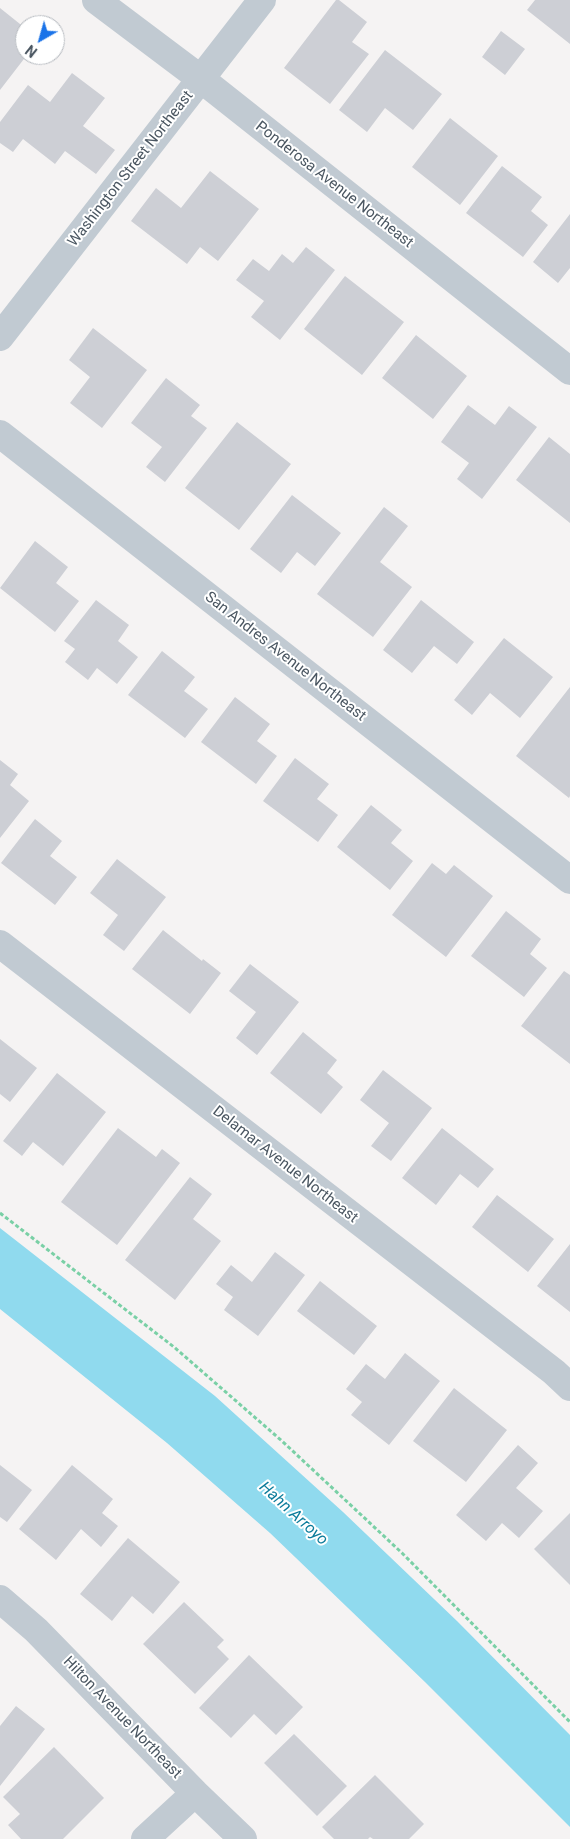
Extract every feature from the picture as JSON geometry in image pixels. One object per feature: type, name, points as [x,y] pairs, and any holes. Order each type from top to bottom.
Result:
[{"type":"street","name":"Ponderosa Avenue Northeast","points":[[96,0],[201,79],[570,371]]},
{"type":"street","name":"Washington Street Northeast","points":[[0,337],[262,0]]},
{"type":"street","name":"San Andres Avenue Northeast","points":[[0,434],[570,880]]},
{"type":"street","name":"Delamar Avenue Northeast","points":[[0,944],[554,1372],[570,1387]]},
{"type":"street","name":"Hilton Avenue Northeast","points":[[0,1600],[36,1630],[195,1793],[243,1839]]},
{"type":"street","points":[[145,1839],[195,1793]]},
{"type":"path","points":[[0,1213],[174,1347],[282,1441],[402,1553],[570,1722]]},
{"type":"water","name":"Hahn Arroyo","points":[[0,1228],[215,1396],[343,1512],[457,1621],[570,1735],[570,1827],[425,1682],[270,1533],[167,1443],[0,1309]]},
{"type":"building","points":[[336,0],[339,0],[367,22],[352,42],[369,54],[330,104],[284,68]]},
{"type":"building","points":[[535,0],[570,0],[570,44],[527,10]]},
{"type":"building","points":[[0,8],[15,20],[15,65],[19,65],[0,90]]},
{"type":"building","points":[[501,31],[525,49],[505,75],[482,57]]},
{"type":"building","points":[[385,50],[442,94],[413,130],[385,108],[367,132],[339,110]]},
{"type":"building","points":[[72,73],[105,98],[83,126],[115,150],[96,174],[65,151],[55,164],[23,139],[13,152],[0,143],[0,122],[28,85],[50,102]]},
{"type":"building","points":[[450,118],[498,156],[460,205],[412,167]]},
{"type":"building","points":[[502,166],[542,197],[531,211],[548,225],[523,257],[466,213]]},
{"type":"building","points":[[210,171],[259,209],[218,261],[200,247],[187,264],[131,221],[156,188],[181,208]]},
{"type":"building","points":[[570,214],[570,268],[558,283],[533,262]]},
{"type":"building","points":[[306,247],[335,270],[280,340],[251,317],[264,301],[236,280],[253,259],[269,271],[282,254],[293,263]]},
{"type":"building","points":[[345,276],[404,322],[362,375],[304,329]]},
{"type":"building","points":[[93,328],[147,370],[102,428],[70,403],[90,377],[69,360]]},
{"type":"building","points":[[416,335],[467,376],[433,419],[382,378]]},
{"type":"building","points":[[166,378],[200,405],[191,416],[207,428],[165,482],[146,467],[162,447],[131,423]]},
{"type":"building","points":[[468,405],[495,425],[509,406],[537,427],[482,499],[457,479],[469,463],[441,442]]},
{"type":"building","points":[[237,422],[291,464],[239,530],[185,488]]},
{"type":"building","points":[[549,437],[570,454],[570,523],[516,480]]},
{"type":"building","points":[[292,495],[341,533],[315,566],[297,552],[281,573],[250,549]]},
{"type":"building","points":[[384,507],[408,526],[380,562],[412,587],[373,637],[317,594]]},
{"type":"building","points":[[35,541],[68,567],[56,583],[79,601],[55,632],[0,588]]},
{"type":"building","points":[[96,600],[129,625],[118,641],[138,657],[117,684],[97,668],[88,680],[65,662],[75,649],[64,641]]},
{"type":"building","points":[[421,600],[474,642],[457,664],[434,646],[412,673],[383,650]]},
{"type":"building","points":[[504,638],[553,677],[520,718],[490,693],[472,715],[454,700]]},
{"type":"building","points":[[162,651],[195,677],[184,691],[208,709],[185,738],[128,695]]},
{"type":"building","points":[[570,687],[570,796],[569,798],[516,756]]},
{"type":"building","points":[[235,697],[270,724],[257,741],[277,756],[256,784],[201,742]]},
{"type":"building","points":[[295,758],[329,784],[317,799],[338,815],[318,842],[263,801]]},
{"type":"building","points":[[0,760],[18,774],[10,785],[29,801],[0,838]]},
{"type":"building","points":[[371,805],[402,830],[391,843],[413,861],[390,890],[337,847]]},
{"type":"building","points":[[35,819],[62,841],[50,856],[77,877],[55,905],[1,863]]},
{"type":"building","points":[[117,859],[166,897],[124,951],[103,935],[118,915],[90,893]]},
{"type":"building","points":[[432,863],[446,874],[454,865],[493,896],[446,957],[392,915]]},
{"type":"building","points":[[506,911],[541,939],[530,954],[547,968],[524,997],[471,956]]},
{"type":"building","points":[[163,930],[202,961],[203,959],[221,973],[190,1014],[132,969]]},
{"type":"building","points":[[250,964],[299,1002],[257,1055],[236,1038],[256,1012],[229,991]]},
{"type":"building","points":[[564,971],[570,975],[570,1064],[521,1026]]},
{"type":"building","points":[[303,1032],[337,1060],[327,1073],[343,1087],[321,1114],[270,1073]]},
{"type":"building","points":[[0,1039],[37,1068],[10,1102],[0,1094]]},
{"type":"building","points":[[383,1070],[432,1108],[391,1161],[371,1146],[389,1123],[360,1100]]},
{"type":"building","points":[[57,1073],[106,1112],[63,1166],[33,1142],[22,1156],[3,1141]]},
{"type":"building","points":[[118,1128],[156,1157],[162,1149],[180,1163],[117,1245],[61,1202]]},
{"type":"building","points":[[442,1128],[494,1169],[478,1188],[460,1174],[436,1205],[402,1178]]},
{"type":"building","points":[[190,1177],[212,1194],[193,1219],[221,1241],[175,1300],[125,1260]]},
{"type":"building","points":[[497,1195],[554,1239],[528,1272],[472,1227]]},
{"type":"building","points":[[570,1244],[570,1312],[537,1286]]},
{"type":"building","points":[[275,1252],[305,1275],[258,1336],[224,1310],[233,1297],[216,1284],[231,1265],[252,1282]]},
{"type":"building","points":[[320,1281],[377,1326],[354,1355],[297,1311]]},
{"type":"building","points":[[405,1353],[440,1381],[389,1445],[351,1415],[362,1402],[346,1389],[366,1364],[385,1379]]},
{"type":"building","points":[[454,1388],[507,1430],[466,1482],[413,1441]]},
{"type":"building","points":[[518,1445],[538,1463],[516,1488],[543,1511],[519,1538],[502,1523],[486,1541],[456,1515]]},
{"type":"building","points":[[0,1465],[32,1490],[7,1522],[0,1517]]},
{"type":"building","points":[[72,1465],[113,1499],[102,1513],[118,1526],[101,1547],[81,1529],[56,1560],[19,1529]]},
{"type":"building","points":[[570,1513],[570,1585],[534,1549]]},
{"type":"building","points":[[128,1538],[180,1582],[153,1614],[132,1596],[112,1621],[80,1594]]},
{"type":"building","points":[[184,1602],[224,1640],[217,1647],[229,1659],[195,1694],[143,1644]]},
{"type":"building","points":[[249,1655],[303,1707],[276,1735],[254,1714],[231,1738],[199,1708]]},
{"type":"building","points":[[16,1706],[45,1729],[0,1786],[0,1726]]},
{"type":"building","points":[[294,1734],[347,1786],[317,1816],[264,1763]]},
{"type":"building","points":[[54,1747],[104,1798],[63,1839],[21,1839],[8,1825],[20,1814],[3,1797]]},
{"type":"building","points":[[375,1775],[424,1824],[409,1839],[373,1839],[370,1837],[368,1839],[334,1839],[322,1827]]}]
